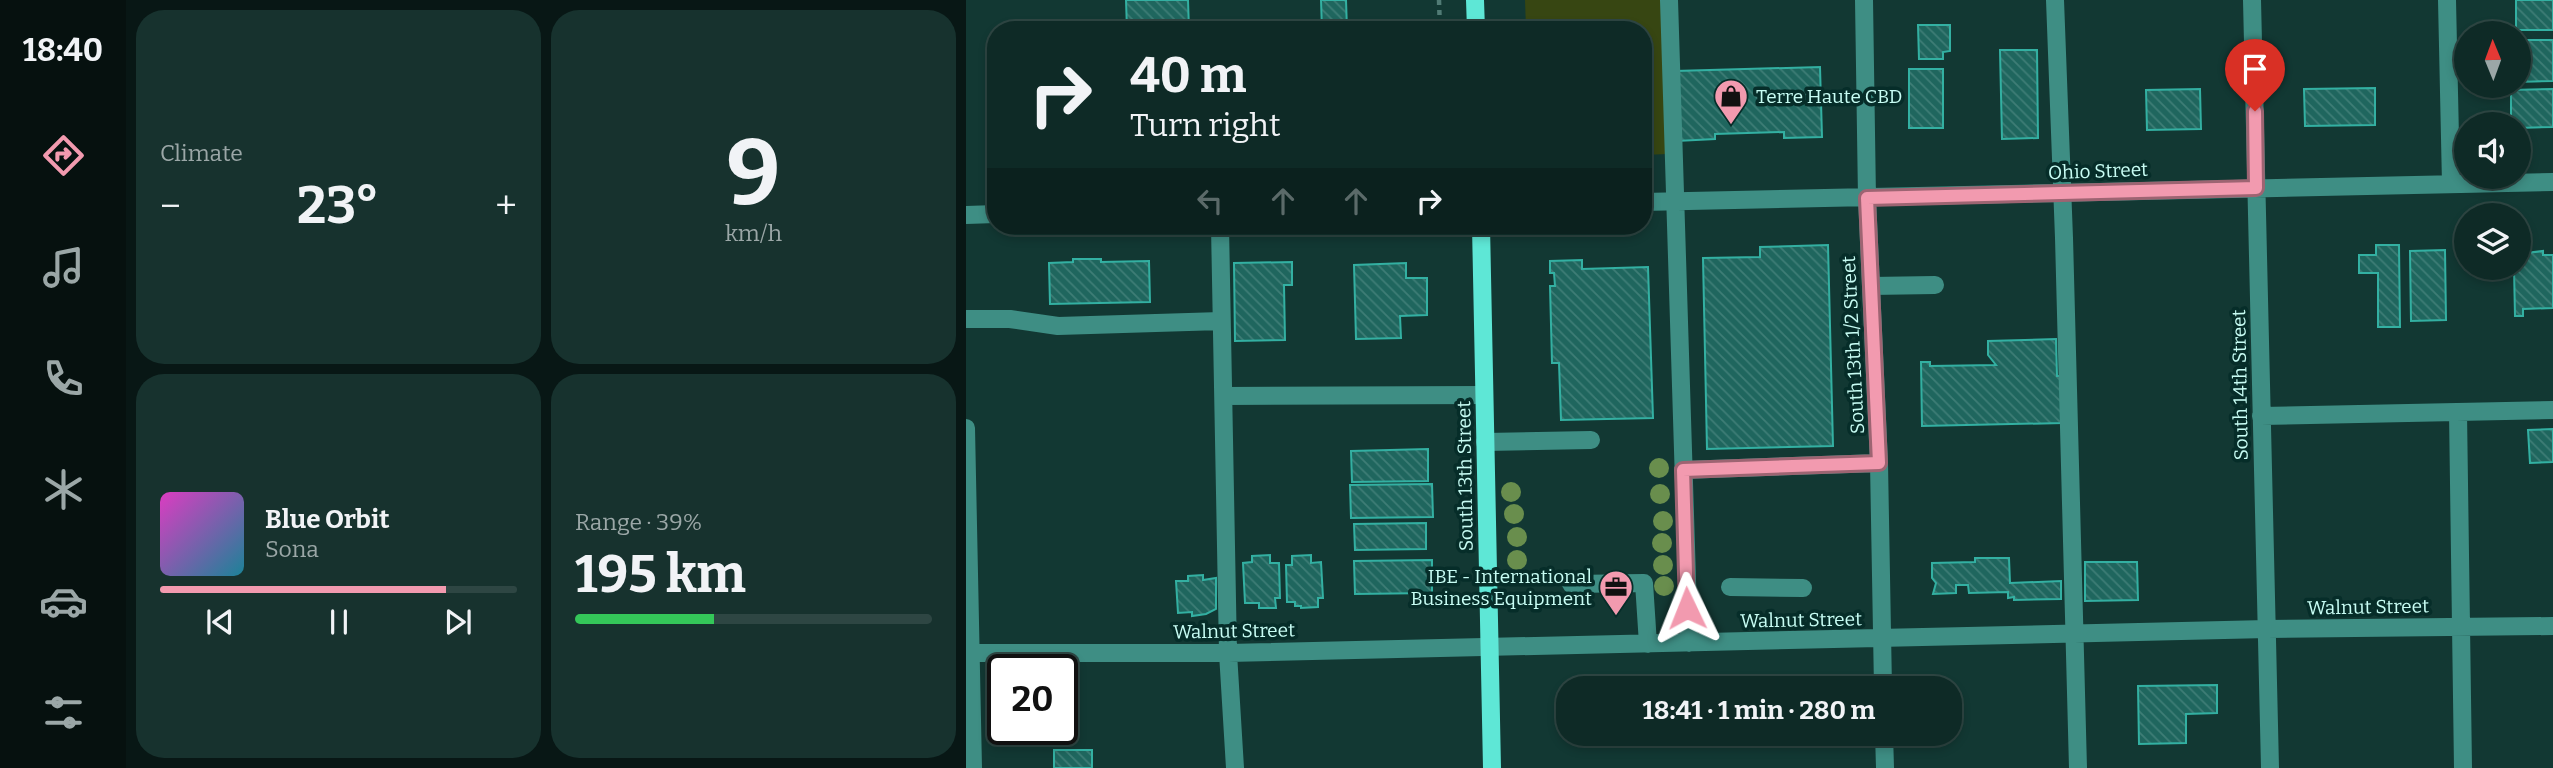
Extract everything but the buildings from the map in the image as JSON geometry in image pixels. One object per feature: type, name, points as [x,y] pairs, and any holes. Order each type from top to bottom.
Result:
[{"type":"main road","points":[[1475,0],[1476,21]]},
{"type":"main road","name":"South 13th Street","points":[[1481,235],[1492,768]]},
{"type":"street","points":[[1669,0],[1689,643]]},
{"type":"street","name":"South 13th 1/2 Street","points":[[1864,0],[1867,198],[1879,463],[1883,676]]},
{"type":"street","points":[[2055,0],[2063,193],[2078,768]]},
{"type":"street","name":"South 14th Street","points":[[2252,0],[2270,768]]},
{"type":"street","points":[[2447,0],[2451,184]]},
{"type":"street","name":"Ohio Street","points":[[1652,202],[2553,182]]},
{"type":"street","points":[[966,215],[987,214]]},
{"type":"street","points":[[1220,235],[1228,653],[1235,768]]},
{"type":"street","points":[[1871,286],[1935,285]]},
{"type":"street","points":[[966,319],[1010,319],[1058,327],[1221,321]]},
{"type":"street","points":[[1224,396],[1485,395]]},
{"type":"street","points":[[2261,415],[2553,410]]},
{"type":"street","points":[[2458,412],[2463,768]]},
{"type":"street","points":[[966,428],[968,653],[973,768]]},
{"type":"street","points":[[1485,442],[1591,440]]},
{"type":"street","points":[[1683,470],[1879,463]]},
{"type":"street","points":[[1571,584],[1644,583],[1648,644]]},
{"type":"street","points":[[1730,587],[1803,588]]},
{"type":"street","name":"Walnut Street","points":[[968,653],[1228,653],[2267,629],[2553,626]]},
{"type":"street","points":[[1884,746],[1885,768]]},
{"type":"path","points":[[1439,0],[1440,21]]},
{"type":"green space","points":[[1525,0],[1664,0],[1668,154],[1652,155],[1652,21],[1526,21]]},
{"type":"place","name":"Terre Haute CBD","points":[[1731,126]]},
{"type":"place","name":"IBE - International Business Equipment","points":[[1616,617]]},
{"type":"route","points":[[1687,608],[1683,470],[1879,463],[1867,198],[2256,188],[2255,111]]}]
